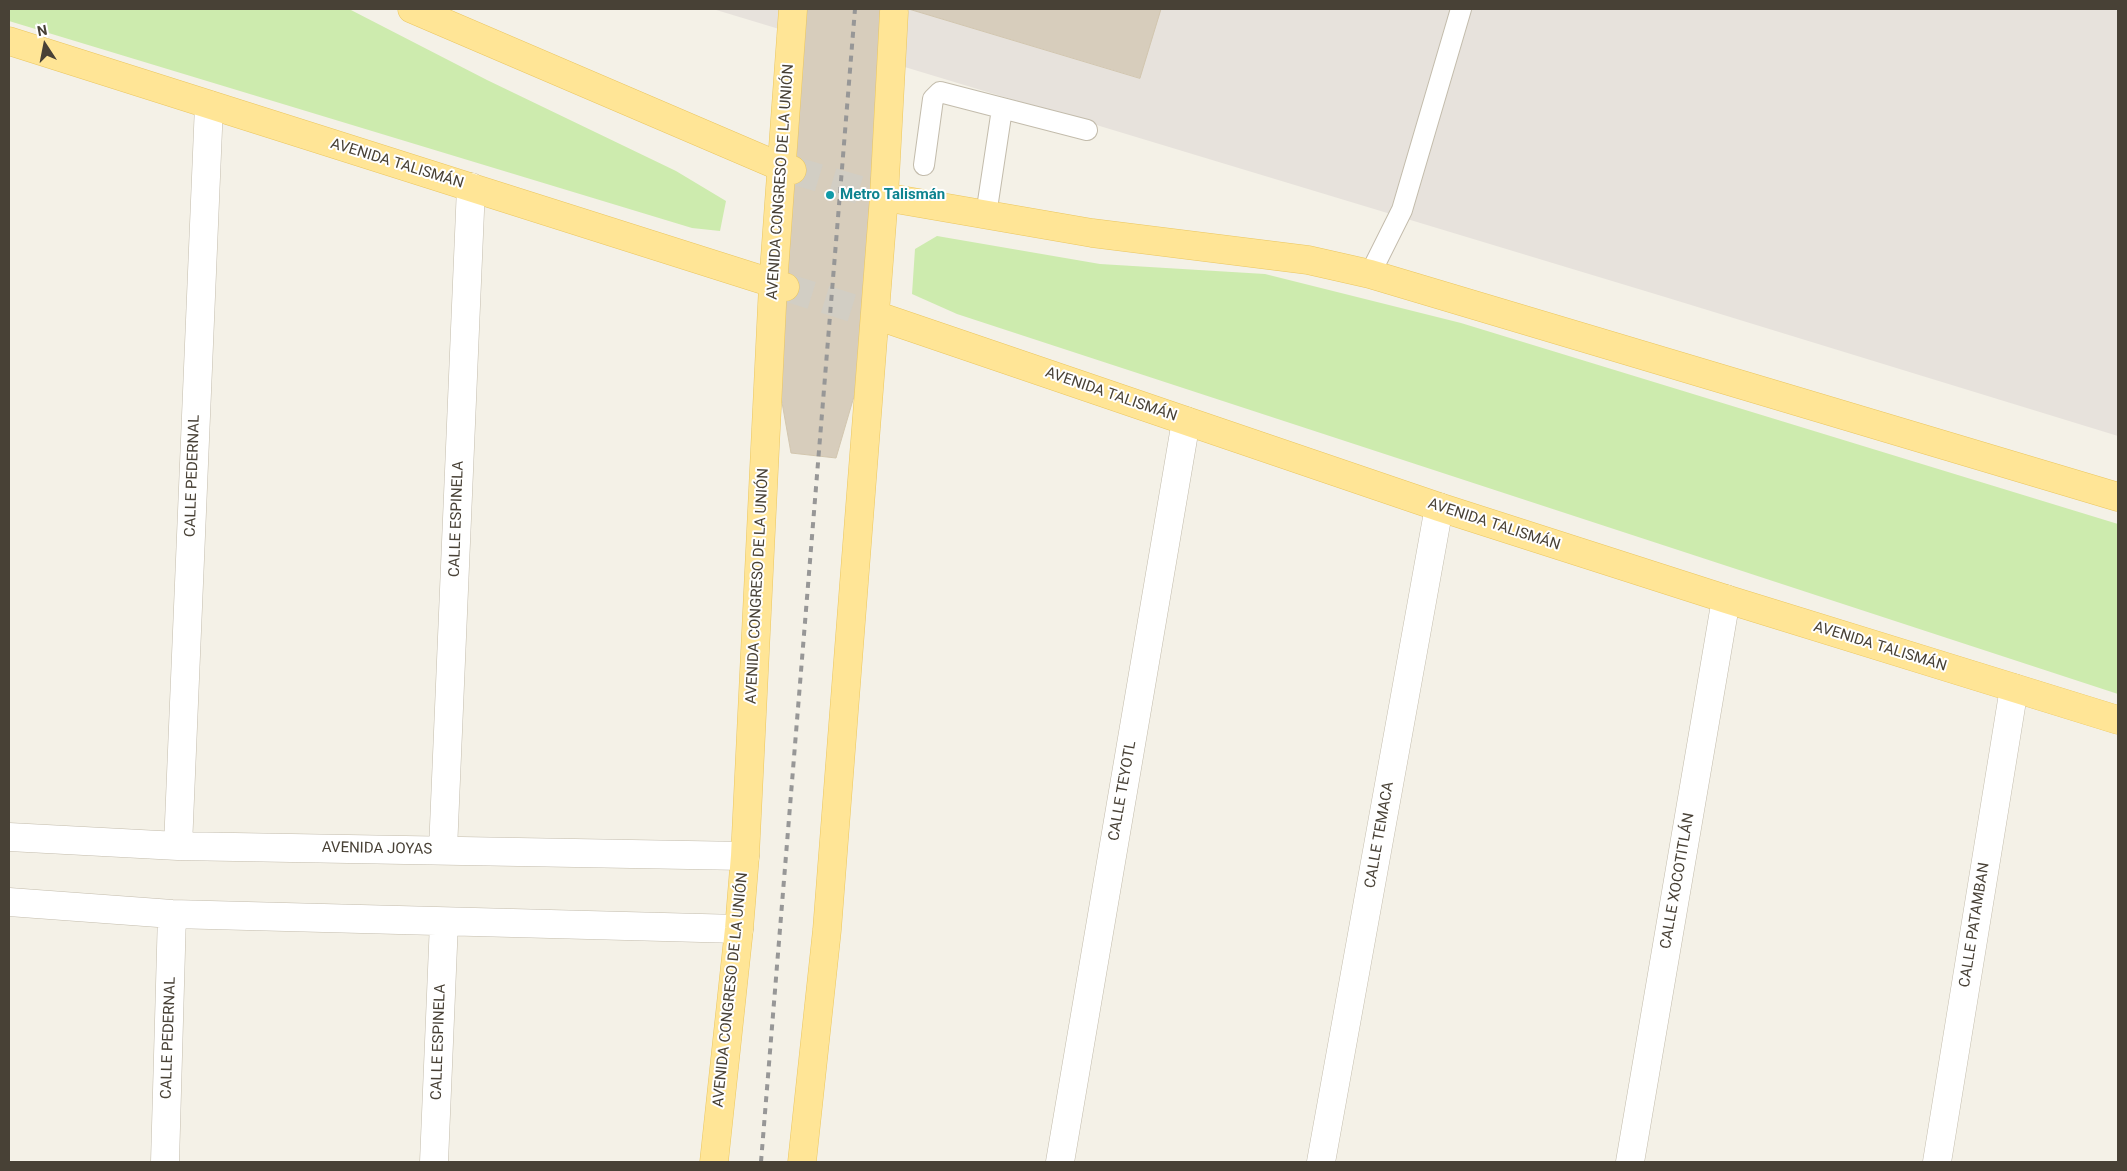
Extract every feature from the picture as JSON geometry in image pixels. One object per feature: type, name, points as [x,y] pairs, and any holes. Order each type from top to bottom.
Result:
[{"type":"main road","points":[[412,9],[787,168]]},
{"type":"main road","name":"AVENIDA CONGRESO DE LA UNIÓN","points":[[714,1162],[745,856],[787,168],[793,9]]},
{"type":"main road","points":[[802,1162],[827,930],[884,197],[894,12]]},
{"type":"main road","name":"AVENIDA TALISMÁN","points":[[9,41],[779,286]]},
{"type":"main road","points":[[884,197],[1092,233],[1308,260],[1370,274],[2118,497]]},
{"type":"main road","name":"AVENIDA TALISMÁN","points":[[875,315],[1439,507],[1726,600],[2118,720]]},
{"type":"street","name":"CALLE PEDERNAL","points":[[178,846],[208,105]]},
{"type":"street","name":"CALLE ESPINELA","points":[[443,850],[471,187]]},
{"type":"street","name":"CALLE TEYOTL","points":[[1060,1162],[1186,420]]},
{"type":"street","name":"CALLE TEMACA","points":[[1321,1162],[1439,507]]},
{"type":"street","name":"CALLE XOCOTITLÁN","points":[[1630,1162],[1726,600]]},
{"type":"street","name":"CALLE PATAMBAN","points":[[1937,1162],[2014,688]]},
{"type":"street","name":"AVENIDA JOYAS","points":[[9,837],[178,846],[745,856]]},
{"type":"street","points":[[9,902],[172,914],[739,929]]},
{"type":"street","name":"CALLE PEDERNAL","points":[[165,1162],[172,914]]},
{"type":"street","name":"CALLE ESPINELA","points":[[434,1162],[444,922]]},
{"type":"lane","points":[[1370,274],[1402,210],[1461,9]]},
{"type":"lane","points":[[924,165],[933,99],[940,92],[1087,130]]},
{"type":"lane","points":[[986,215],[1002,109]]},
{"type":"shaded area","points":[[713,9],[2118,9],[2118,436],[1665,297]]},
{"type":"green space","points":[[9,9],[349,9],[487,80],[676,171],[726,201],[720,231],[692,228],[9,21]]},
{"type":"green space","points":[[937,236],[1100,264],[1265,274],[1461,323],[2118,524],[2118,694],[957,314],[912,294],[915,249]]},
{"type":"building","name":"Metro Talismán","points":[[803,9],[883,9],[857,386],[836,458],[791,453],[778,380]]},
{"type":"building","points":[[909,9],[1161,9],[1140,78]]},
{"type":"tunnel","points":[[792,170],[884,197]]},
{"type":"tunnel","points":[[785,287],[875,315]]},
{"type":"railway","points":[[761,1162],[855,9]]},
{"type":"place","name":"Metro Talismán","points":[[830,195]]}]
